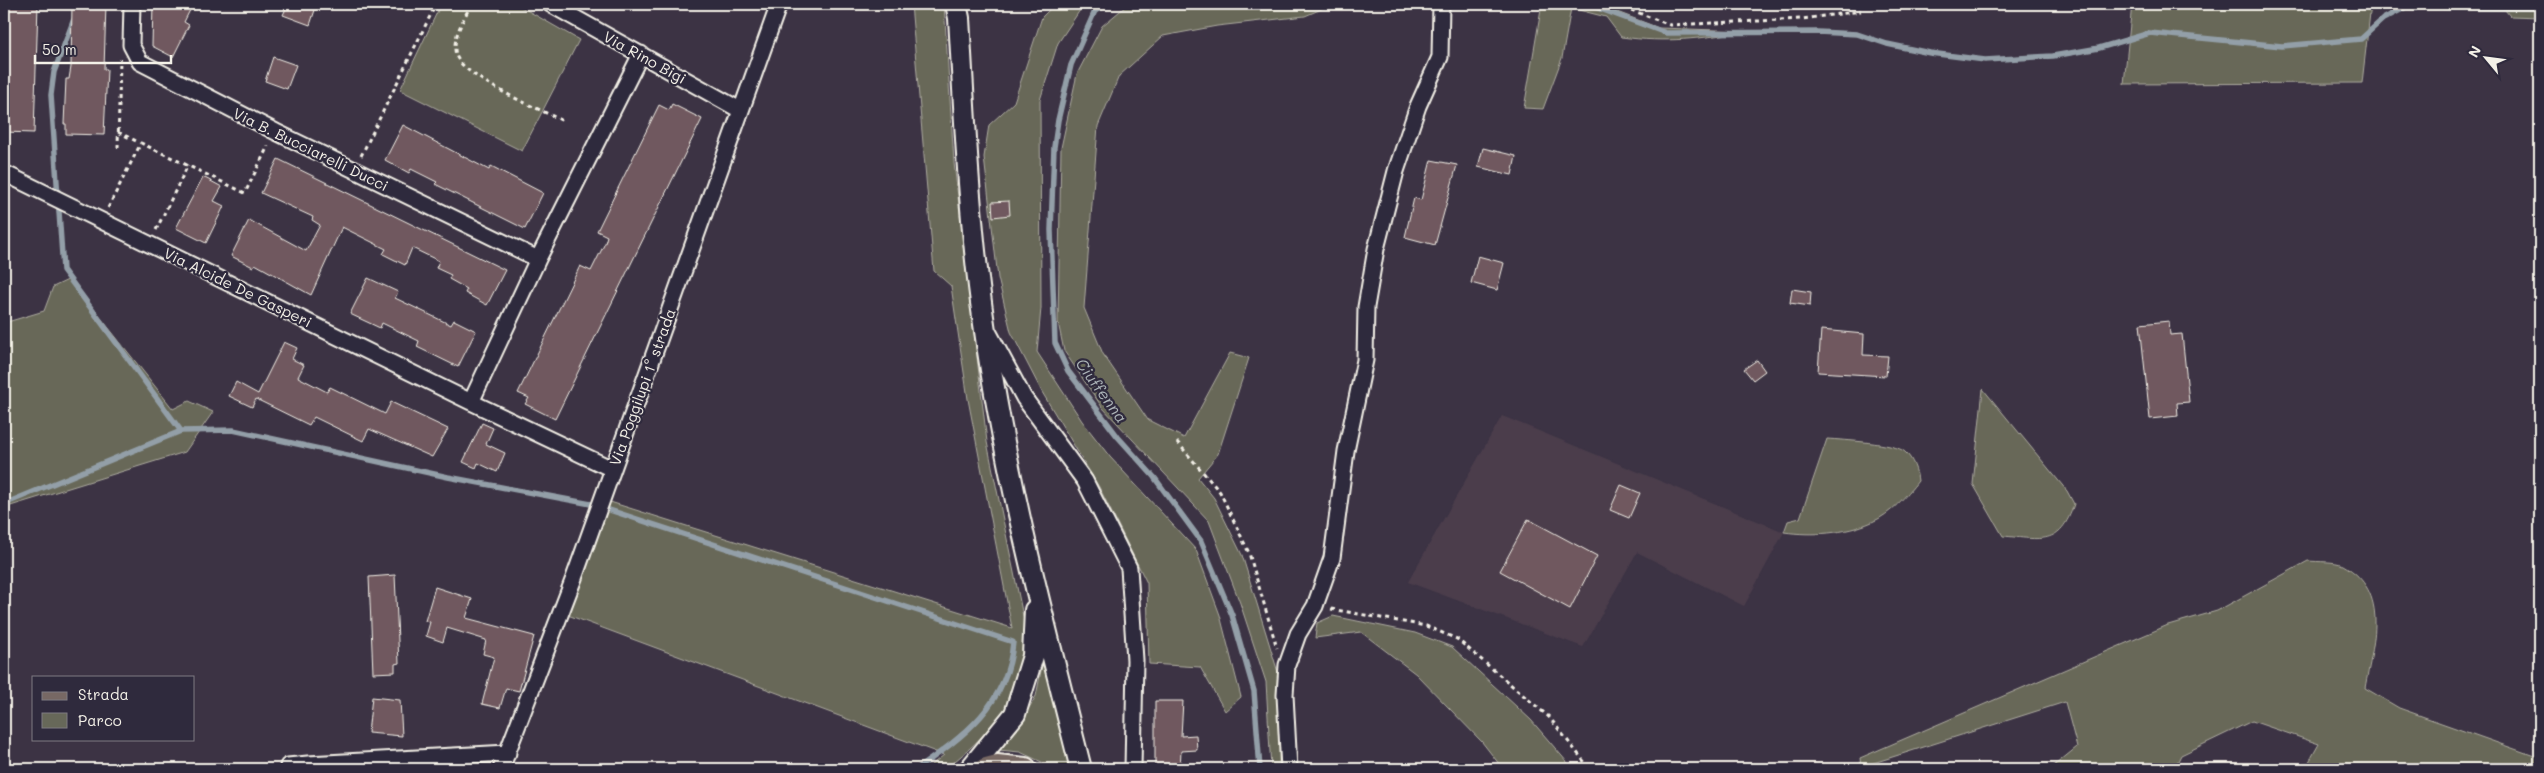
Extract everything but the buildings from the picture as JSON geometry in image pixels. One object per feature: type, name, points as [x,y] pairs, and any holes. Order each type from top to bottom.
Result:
[{"type":"main road","points":[[960,8],[967,159],[984,323],[1003,441],[1036,588],[1081,769]]},
{"type":"main road","points":[[970,769],[1015,714],[1033,656],[1036,588]]},
{"type":"main road","points":[[986,769],[997,766],[1026,769]]},
{"type":"street","name":"Via B. Bucciarelli Ducci","points":[[132,4],[131,45],[140,62],[276,132],[538,259]]},
{"type":"street","name":"Via Rino Bigi","points":[[550,4],[740,110]]},
{"type":"street","name":"Via Poggilupi 1° strada","points":[[501,769],[612,469],[779,4]]},
{"type":"street","points":[[1290,769],[1285,695],[1287,665],[1298,634],[1315,606],[1332,558],[1346,451],[1365,360],[1366,307],[1376,249],[1396,171],[1418,106],[1440,57],[1441,4]]},
{"type":"street","points":[[471,402],[538,259],[641,54]]},
{"type":"street","name":"Via Alcide De Gasperi","points":[[4,173],[612,469]]},
{"type":"street","points":[[984,323],[1024,398],[1085,480],[1129,568],[1135,660],[1133,769]]},
{"type":"street","points":[[288,767],[508,752]]},
{"type":"path","points":[[354,170],[436,4]]},
{"type":"path","points":[[471,4],[457,33],[456,54],[464,67],[480,79],[563,121]]},
{"type":"path","points":[[1616,4],[1670,25],[1802,19],[1861,11]]},
{"type":"path","points":[[118,148],[120,53]]},
{"type":"path","points":[[118,132],[245,193],[276,132]]},
{"type":"path","points":[[102,220],[140,143]]},
{"type":"path","points":[[149,243],[188,166]]},
{"type":"path","points":[[1177,442],[1220,492],[1250,554],[1276,647],[1287,665]]},
{"type":"path","points":[[1315,606],[1426,626],[1457,639],[1548,717],[1590,769]]},
{"type":"path","points":[[187,769],[288,767]]},
{"type":"shaded area","points":[[1502,416],[1784,532],[1744,606],[1637,552],[1583,647],[1408,582]]},
{"type":"green space","points":[[441,4],[516,4],[579,40],[522,151],[400,90]]},
{"type":"green space","points":[[911,4],[944,4],[954,163],[987,442],[1025,626],[1021,670],[1013,695],[1007,706],[992,726],[945,769],[926,769],[944,755],[565,614],[607,501],[1012,628],[968,399],[951,286],[934,271]]},
{"type":"green space","points":[[1055,4],[1084,4],[1058,43],[1040,100],[1041,308],[1037,352],[1082,421],[1110,457],[1196,550],[1220,615],[1241,697],[1225,711],[1200,667],[1149,664],[1147,583],[1099,487],[1042,392],[1011,332],[998,278],[984,157],[989,125],[1014,102],[1042,17]]},
{"type":"green space","points":[[1133,4],[1333,4],[1305,16],[1217,26],[1163,36],[1119,76],[1098,126],[1084,308],[1103,354],[1148,420],[1184,438],[1230,353],[1249,358],[1218,454],[1198,478],[1214,498],[1242,555],[1280,679],[1279,769],[1271,769],[1266,682],[1240,603],[1209,521],[1102,407],[1064,351],[1058,322],[1061,148],[1077,74],[1102,26],[1126,6]]},
{"type":"green space","points":[[1542,4],[1596,4],[1659,28],[1746,31],[1684,39],[1653,40],[1621,37],[1606,17],[1571,8],[1562,58],[1543,109],[1524,108]]},
{"type":"green space","points":[[2132,4],[2371,4],[2362,83],[2124,84]]},
{"type":"green space","points":[[2500,4],[2540,4],[2540,17],[2510,16]]},
{"type":"green space","points":[[70,279],[173,409],[189,401],[213,412],[185,452],[4,508],[4,323],[44,311],[53,287]]},
{"type":"green space","points":[[1983,389],[2067,491],[2074,504],[2062,528],[2055,534],[2038,539],[2003,536],[1973,484]]},
{"type":"green space","points":[[1827,439],[1868,442],[1900,449],[1908,455],[1916,469],[1918,481],[1892,509],[1879,519],[1862,526],[1828,533],[1784,532],[1788,521],[1800,518]]},
{"type":"green space","points":[[2308,561],[2331,562],[2343,565],[2358,576],[2368,589],[2373,604],[2375,620],[2372,654],[2365,688],[2399,708],[2540,758],[2540,769],[2305,769],[2319,744],[2252,721],[2181,755],[2174,769],[2050,769],[2077,747],[2065,702],[1861,767],[1860,758],[2168,625],[2217,611]]},
{"type":"green space","points":[[1333,616],[1415,633],[1452,647],[1531,720],[1573,769],[1503,769],[1482,742],[1416,674],[1361,632],[1315,638],[1317,623]]},
{"type":"green space","points":[[1045,651],[1075,769],[1057,769],[1020,752],[998,750],[1016,730],[1036,696]]},
{"type":"waterway","name":"Ciuffenna","points":[[1107,4],[1095,11],[1071,65],[1058,120],[1054,147],[1051,230],[1055,343],[1068,371],[1118,437],[1154,477],[1201,541],[1232,615],[1254,691],[1260,769]]},
{"type":"waterway","points":[[1587,4],[1666,33],[1818,32],[1857,34],[1887,44],[1930,53],[1985,60],[2053,56],[2099,48],[2150,33],[2282,46],[2361,39],[2383,19],[2406,7],[2540,8]]},
{"type":"waterway","points":[[74,19],[54,72],[51,95],[63,270],[181,431]]},
{"type":"waterway","points":[[4,504],[181,431],[233,430],[448,477],[591,504],[1013,642],[1009,664],[993,701],[967,731],[917,769]]}]
